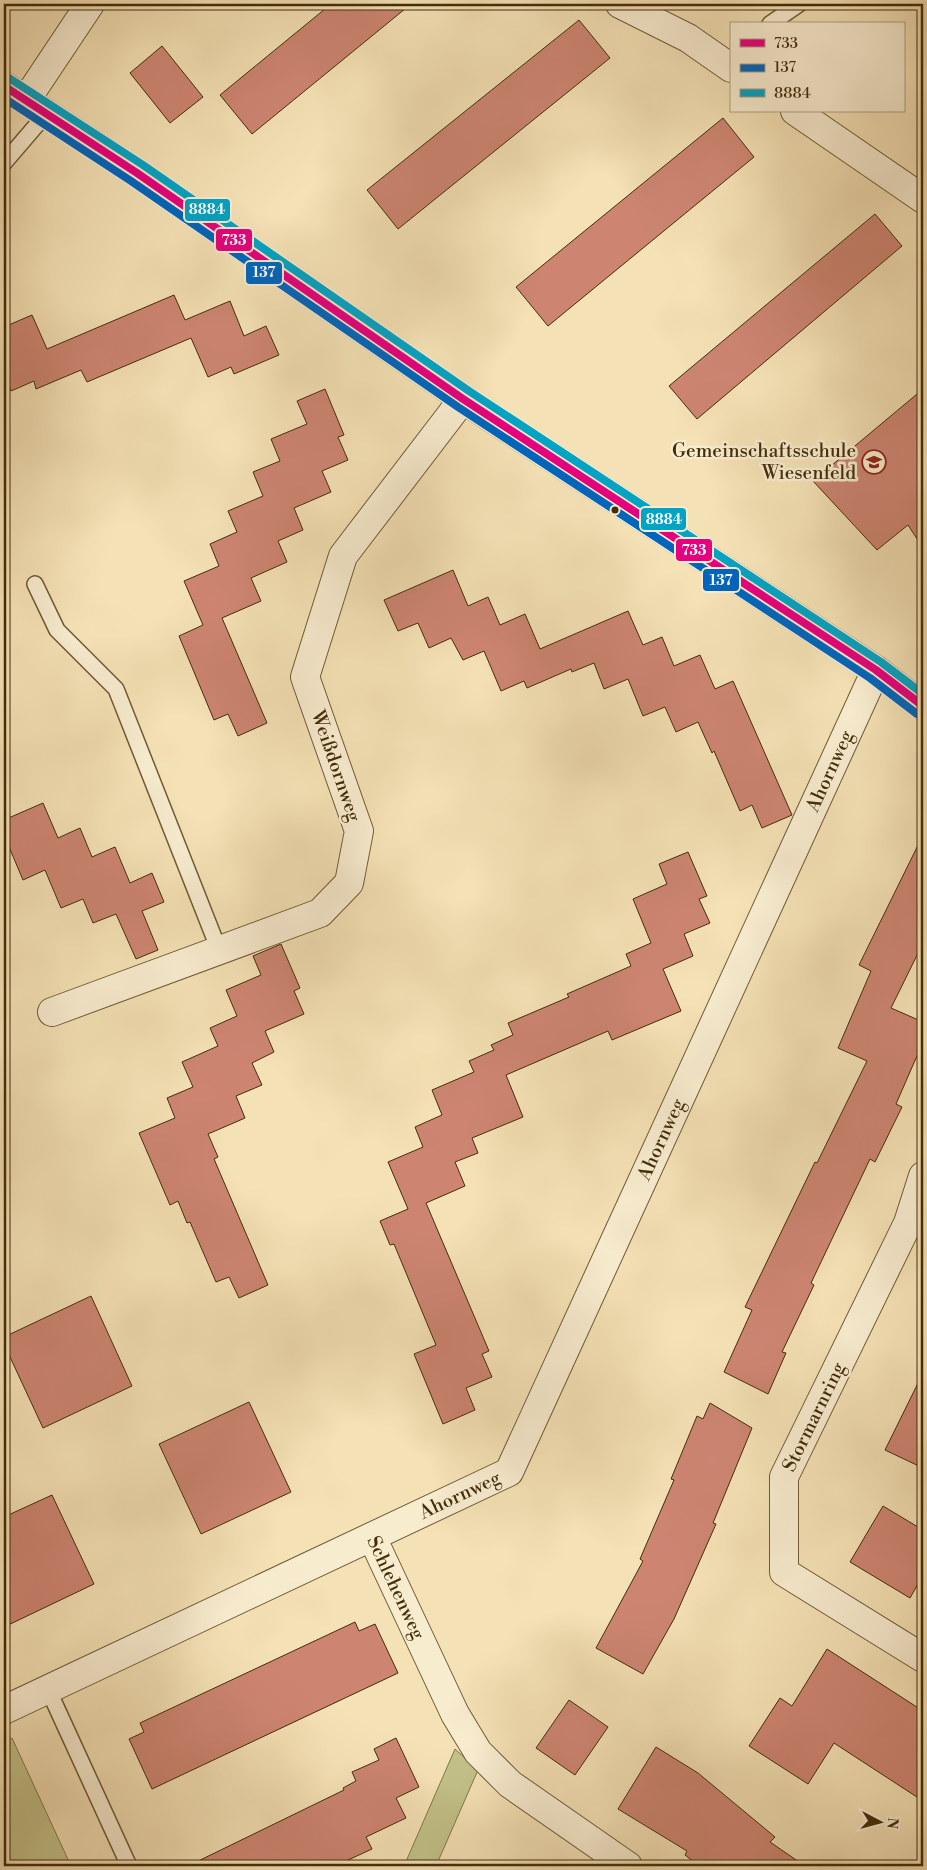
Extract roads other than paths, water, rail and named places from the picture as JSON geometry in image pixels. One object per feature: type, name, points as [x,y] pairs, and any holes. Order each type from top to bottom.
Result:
[{"type":"street","points":[[90,4],[25,100],[137,172],[463,399],[876,670],[923,706]]},
{"type":"street","points":[[620,4],[726,59]]},
{"type":"street","points":[[796,112],[923,199]]},
{"type":"street","name":"Weißdornweg","points":[[52,1012],[320,912],[349,883],[359,831],[305,677],[343,556],[463,399]]},
{"type":"street","name":"Ahornweg","points":[[372,1537],[509,1472],[876,670]]},
{"type":"street","name":"Stormarnring","points":[[923,1176],[908,1223],[784,1477],[784,1572],[923,1658]]},
{"type":"street","name":"Schlehenweg","points":[[4,1710],[372,1537],[454,1714],[478,1752],[510,1784],[628,1866]]},
{"type":"lane","points":[[773,22],[799,4]]},
{"type":"lane","points":[[4,163],[25,100]]},
{"type":"lane","points":[[36,584],[57,630],[116,689],[219,950]]},
{"type":"lane","points":[[48,1689],[129,1866]]},
{"type":"place","name":"Gemeinschaftsschule Wiesenfeld","points":[[874,462]]}]
